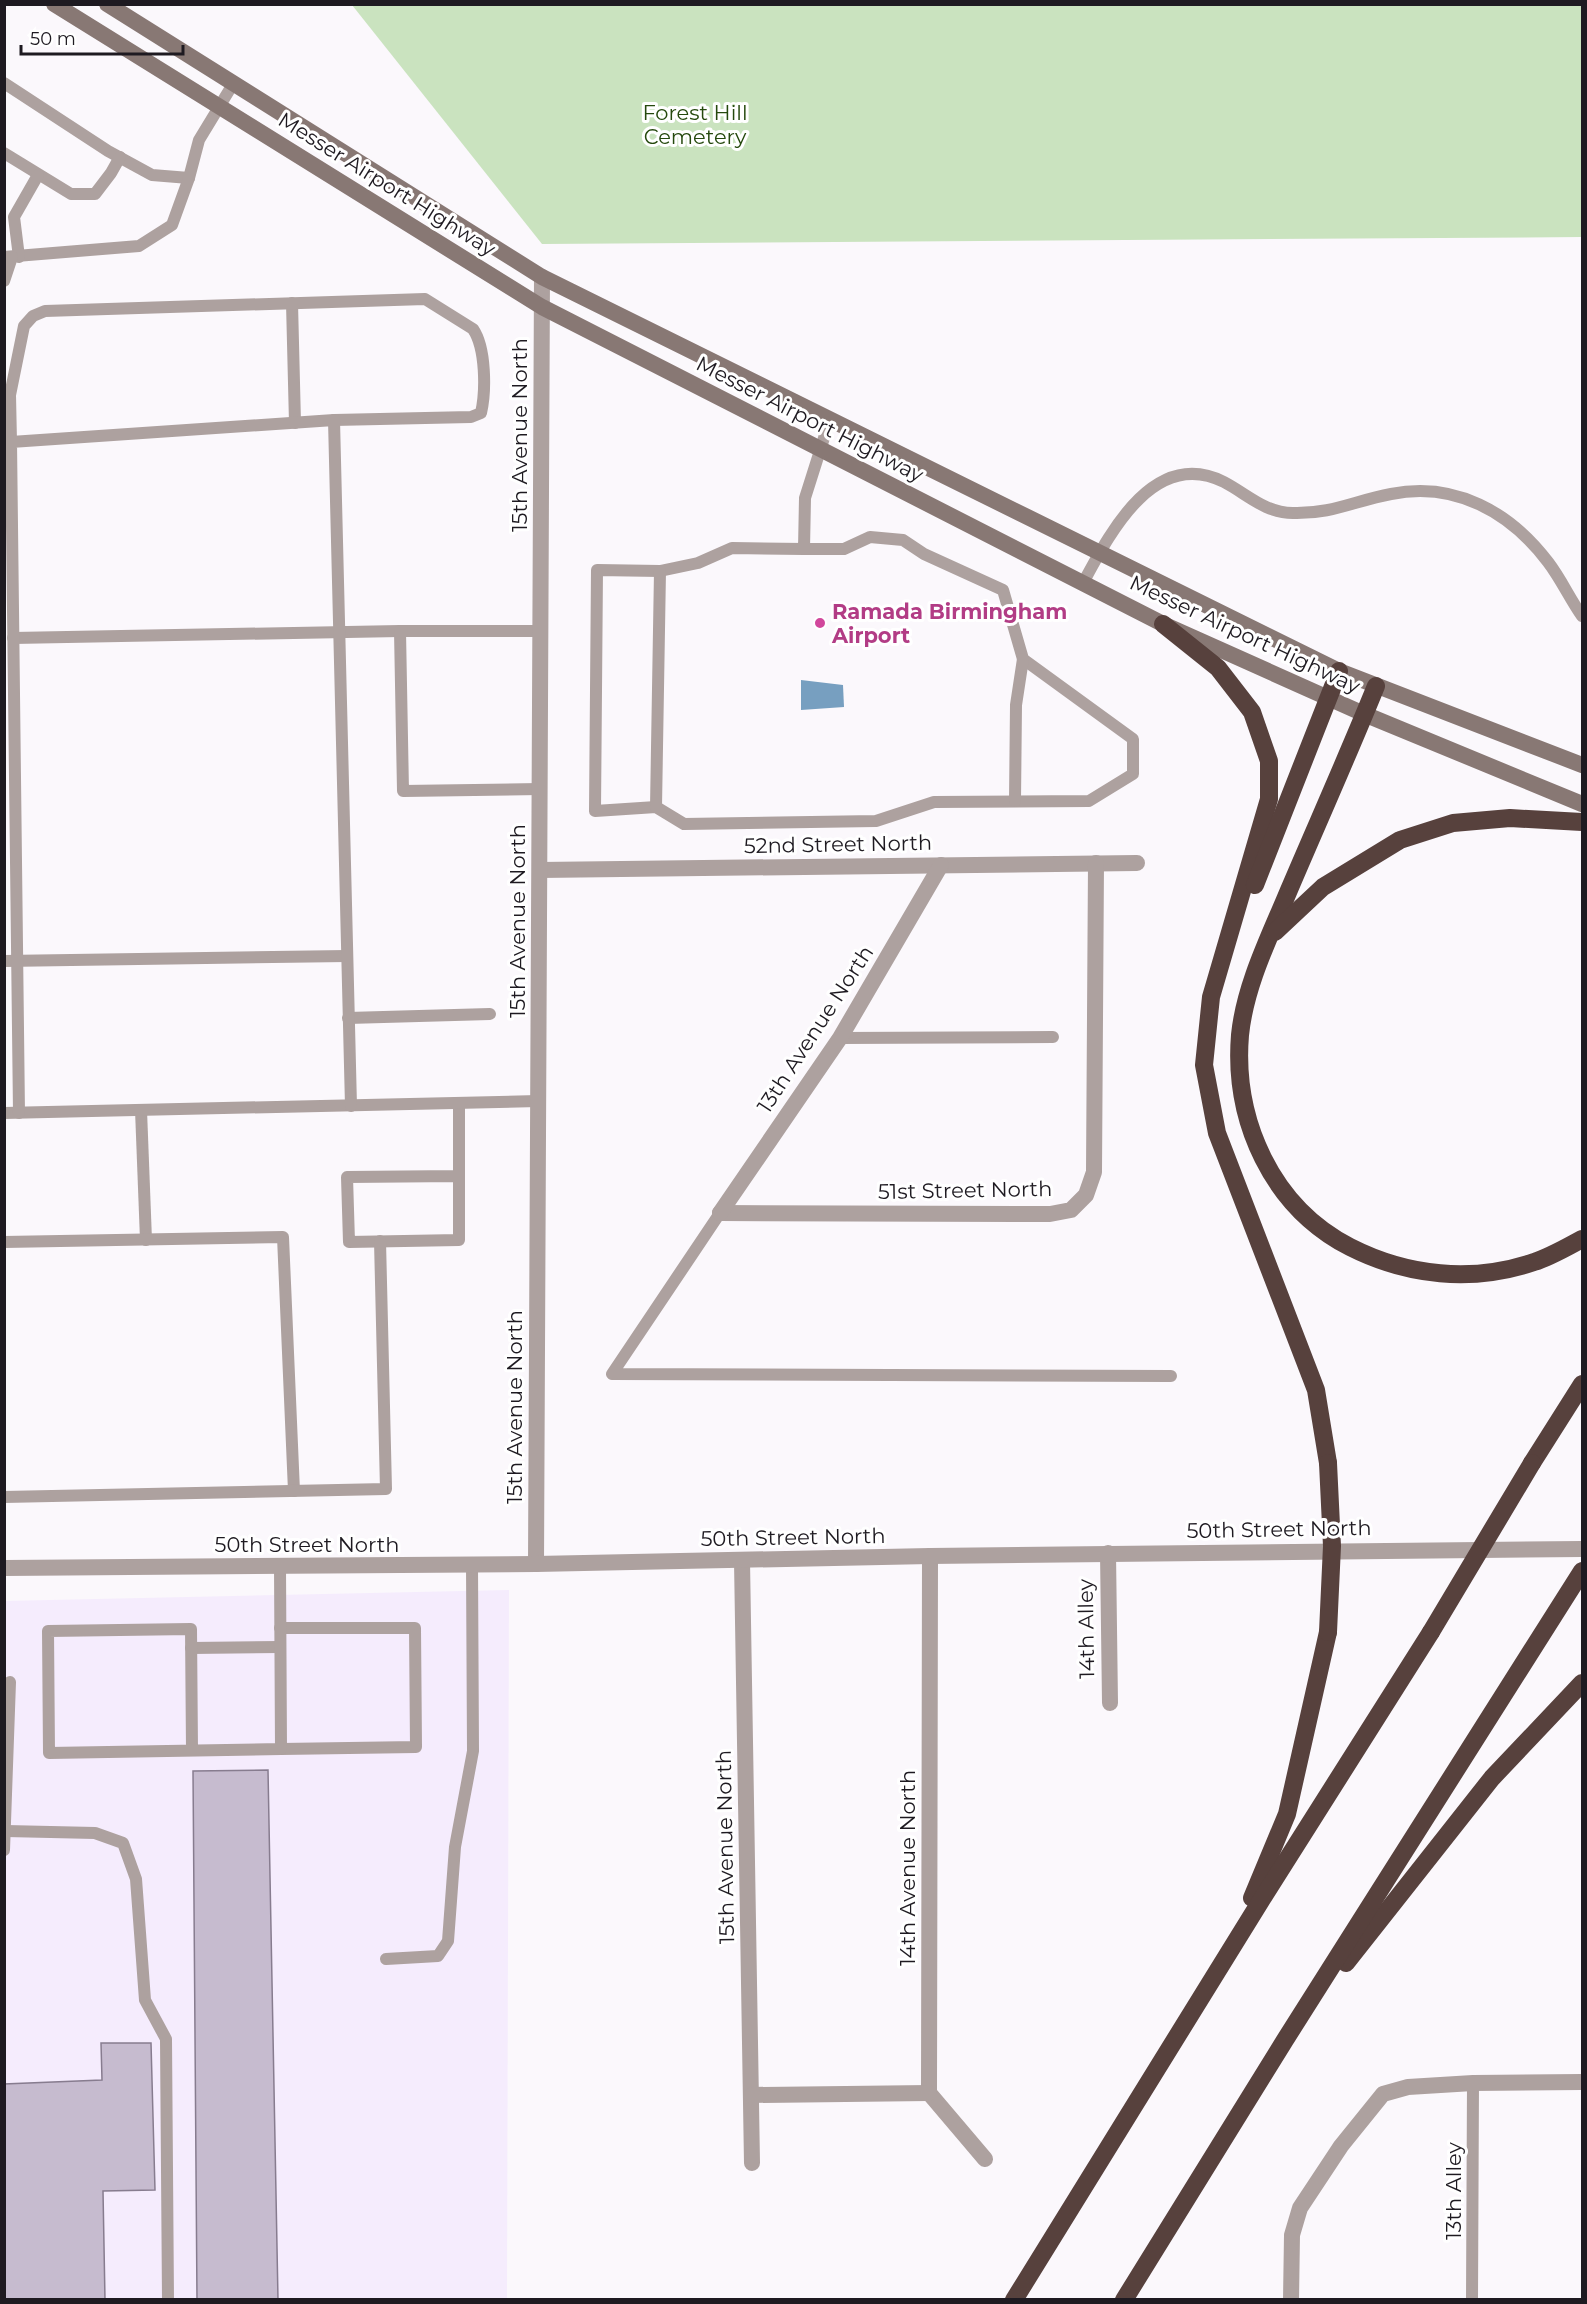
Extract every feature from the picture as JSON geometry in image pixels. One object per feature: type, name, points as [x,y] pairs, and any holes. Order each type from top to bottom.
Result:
[{"type":"highway","points":[[1163,624],[1218,668],[1252,712],[1269,761],[1269,799],[1211,997],[1204,1065],[1217,1134],[1316,1390],[1328,1462],[1332,1546],[1328,1632],[1287,1814],[1233,1945]]},
{"type":"highway","points":[[1211,997],[1339,671]]},
{"type":"highway","points":[[1376,686],[1247,996],[1240,1036],[1241,1089],[1250,1130],[1270,1174],[1297,1208],[1337,1241],[1374,1260],[1418,1272],[1457,1276],[1496,1271],[1534,1262],[1582,1239]]},
{"type":"highway","points":[[1270,937],[1323,887],[1400,840],[1453,823],[1510,818],[1582,822]]},
{"type":"highway","points":[[1014,2300],[1233,1945],[1431,1632],[1582,1384]]},
{"type":"highway","points":[[1124,2300],[1285,2040],[1582,1571]]},
{"type":"highway","points":[[1285,2040],[1492,1778],[1582,1683]]},
{"type":"main road","name":"Messer Airport Highway","points":[[54,4],[542,307],[1163,624],[1364,714],[1582,804]]},
{"type":"main road","name":"Messer Airport Highway","points":[[107,4],[542,277],[1339,671],[1582,765]]},
{"type":"street","name":"15th Avenue North","points":[[536,1564],[542,277]]},
{"type":"street","name":"51st Street North","points":[[720,1213],[1050,1214],[1071,1210],[1086,1195],[1094,1172],[1096,863]]},
{"type":"street","name":"52nd Street North","points":[[540,870],[1137,863]]},
{"type":"street","name":"13th Avenue North","points":[[720,1213],[840,1038],[941,865]]},
{"type":"street","name":"50th Street North","points":[[4,1569],[472,1565],[1108,1553],[1582,1549]]},
{"type":"street","name":"14th Alley","points":[[1108,1553],[1110,1703]]},
{"type":"street","name":"14th Avenue North","points":[[929,2093],[930,1556]]},
{"type":"street","name":"15th Avenue North","points":[[742,1561],[752,2163]]},
{"type":"street","points":[[1291,2300],[1292,2235],[1300,2208],[1341,2146],[1383,2094],[1408,2087],[1473,2083],[1582,2082]]},
{"type":"street","points":[[752,2096],[929,2093],[985,2159]]},
{"type":"lane","points":[[4,83],[152,175],[189,178]]},
{"type":"lane","points":[[12,257],[139,246],[172,225],[189,178],[198,140],[233,84]]},
{"type":"lane","points":[[4,153],[71,194],[95,194],[120,157]]},
{"type":"lane","points":[[4,281],[12,257],[14,217],[38,175]]},
{"type":"lane","points":[[11,442],[334,420],[471,417],[481,413],[484,401],[482,347],[473,329],[425,299],[45,311],[33,316],[24,326],[10,395],[20,1113]]},
{"type":"lane","points":[[292,303],[295,423]]},
{"type":"lane","points":[[334,420],[351,1106]]},
{"type":"lane","points":[[804,549],[806,498],[830,420]]},
{"type":"lane","points":[[1083,583],[1099,553],[1142,495],[1161,482],[1192,474],[1203,474],[1233,487],[1254,502],[1286,513],[1315,513],[1392,494],[1414,492],[1441,493],[1479,502],[1514,526],[1548,562],[1582,616]]},
{"type":"lane","points":[[1015,801],[1016,705],[1023,659],[1003,590],[924,554],[903,540],[870,537],[844,549],[732,548],[698,563],[660,571],[597,570],[595,811],[656,807],[684,824],[876,821],[934,802],[1089,801],[1133,774],[1133,739],[1023,659]]},
{"type":"lane","points":[[656,807],[660,571]]},
{"type":"lane","points":[[13,638],[399,631],[540,631]]},
{"type":"lane","points":[[399,631],[403,791],[540,789]]},
{"type":"lane","points":[[4,961],[347,956]]},
{"type":"lane","points":[[348,1018],[490,1014]]},
{"type":"lane","points":[[840,1038],[1053,1037]]},
{"type":"lane","points":[[4,1113],[538,1101]]},
{"type":"lane","points":[[459,1103],[459,1176],[459,1240],[349,1242],[347,1177],[459,1176]]},
{"type":"lane","points":[[141,1110],[146,1240]]},
{"type":"lane","points":[[720,1213],[612,1374],[1172,1376]]},
{"type":"lane","points":[[4,1242],[283,1237],[294,1491]]},
{"type":"lane","points":[[4,1497],[386,1489],[380,1241]]},
{"type":"lane","points":[[386,1959],[438,1956],[448,1941],[455,1847],[473,1751],[472,1565]]},
{"type":"lane","points":[[280,1566],[280,1749]]},
{"type":"lane","points":[[192,1750],[191,1629],[48,1631],[49,1753],[416,1748],[415,1628],[280,1628]]},
{"type":"lane","points":[[191,1648],[280,1647]]},
{"type":"lane","points":[[4,1850],[10,1682]]},
{"type":"lane","points":[[6,1831],[95,1833],[123,1843],[136,1878],[145,2000],[166,2039],[168,2300]]},
{"type":"lane","name":"13th Alley","points":[[1472,2300],[1473,2083]]},
{"type":"shaded area","points":[[509,1590],[507,2299],[5,2299],[4,1601]]},
{"type":"green space","name":"Forest Hill Cemetery","points":[[352,5],[1582,5],[1582,237],[542,244]]},
{"type":"water","points":[[801,680],[843,685],[844,707],[801,710]]},
{"type":"building","points":[[268,1770],[278,2300],[197,2300],[193,1771]]},
{"type":"building","points":[[101,2043],[151,2043],[155,2190],[103,2191],[105,2300],[4,2300],[4,2084],[102,2080]]},
{"type":"place","name":"Ramada Birmingham Airport","points":[[820,623]]}]
